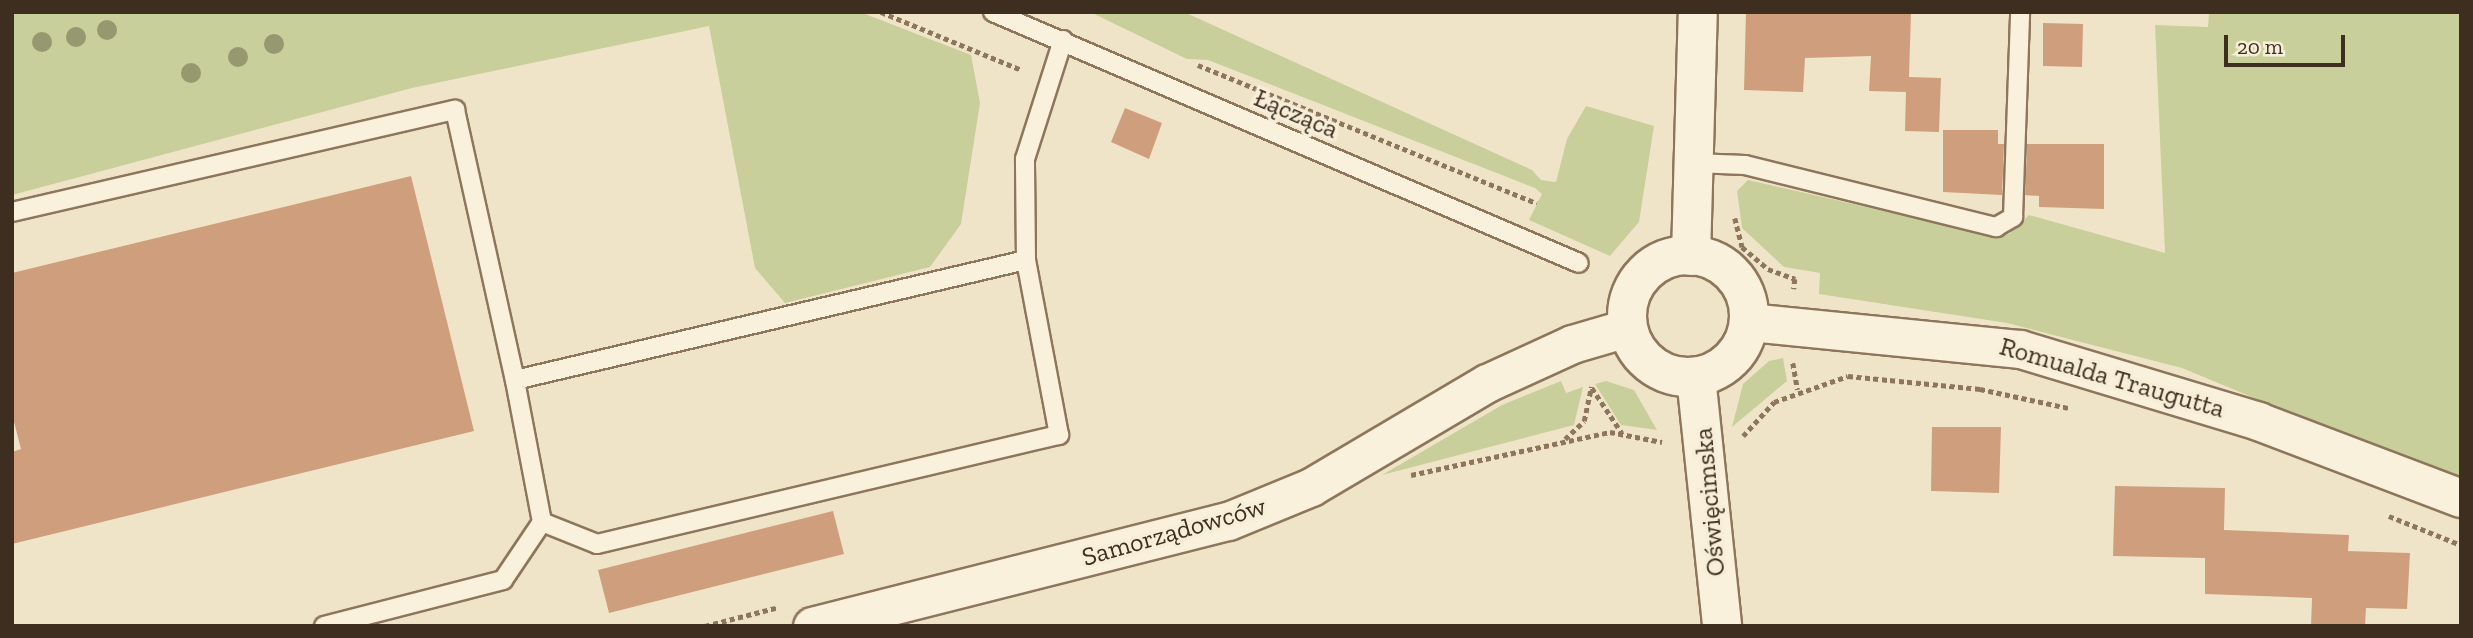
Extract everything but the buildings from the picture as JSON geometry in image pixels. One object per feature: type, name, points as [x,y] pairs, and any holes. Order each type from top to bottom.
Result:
[{"type":"street","points":[[1691,256],[1698,12]]},
{"type":"street","points":[[1691,256],[1727,269],[1748,302],[1749,322],[1732,359],[1696,377],[1652,366],[1628,328],[1627,310],[1642,276],[1672,257],[1691,256]]},
{"type":"street","name":"Romualda Traugutta","points":[[1749,322],[2020,349],[2258,421],[2461,498]]},
{"type":"street","name":"Samorządowców","points":[[798,616],[1228,521],[1311,487],[1488,383],[1572,344],[1628,328]]},
{"type":"street","name":"Oświęcimska","points":[[1696,377],[1722,626]]},
{"type":"lane","name":"Łącząca","points":[[993,12],[1579,263]]},
{"type":"lane","points":[[1694,163],[1745,165],[1996,228],[2013,217],[2020,12]]},
{"type":"lane","points":[[542,522],[597,544],[1059,435],[1026,260],[1025,159],[1063,40]]},
{"type":"lane","points":[[12,212],[455,110],[515,380],[542,522],[503,579],[324,626]]},
{"type":"lane","points":[[515,380],[1026,260]]},
{"type":"path","points":[[881,12],[1050,81]]},
{"type":"path","points":[[1193,65],[1537,203]]},
{"type":"path","points":[[1733,213],[1749,254],[1795,279]]},
{"type":"path","points":[[1742,438],[1774,402],[1848,376],[1980,389],[2079,410]]},
{"type":"path","points":[[1587,379],[1623,433]]},
{"type":"path","points":[[1562,442],[1584,421],[1591,387]]},
{"type":"path","points":[[1587,436],[1623,433],[1665,443]]},
{"type":"path","points":[[2384,514],[2461,545]]},
{"type":"path","points":[[705,626],[798,616]]},
{"type":"green space","points":[[12,12],[860,12],[971,55],[980,103],[961,224],[930,267],[785,303],[755,268],[709,26],[412,88],[12,195]]},
{"type":"green space","points":[[1090,12],[1184,12],[1532,170],[1541,180],[1556,182],[1567,139],[1586,106],[1654,126],[1639,222],[1610,256],[1529,220],[1542,194],[1535,188],[1208,60],[1187,59]]},
{"type":"green space","points":[[2209,12],[2461,12],[2461,484],[2182,368],[2007,323],[1819,294],[1820,273],[1784,267],[1742,228],[1737,191],[1748,180],[1993,236],[2009,234],[2029,215],[2165,253],[2155,25],[2208,27]]},
{"type":"green space","points":[[1783,358],[1787,381],[1732,427],[1743,384],[1769,361]]},
{"type":"green space","points":[[1561,381],[1566,393],[1583,387],[1574,425],[1382,475],[1502,405]]},
{"type":"green space","points":[[1606,381],[1634,390],[1657,430],[1621,425],[1595,384]]}]
